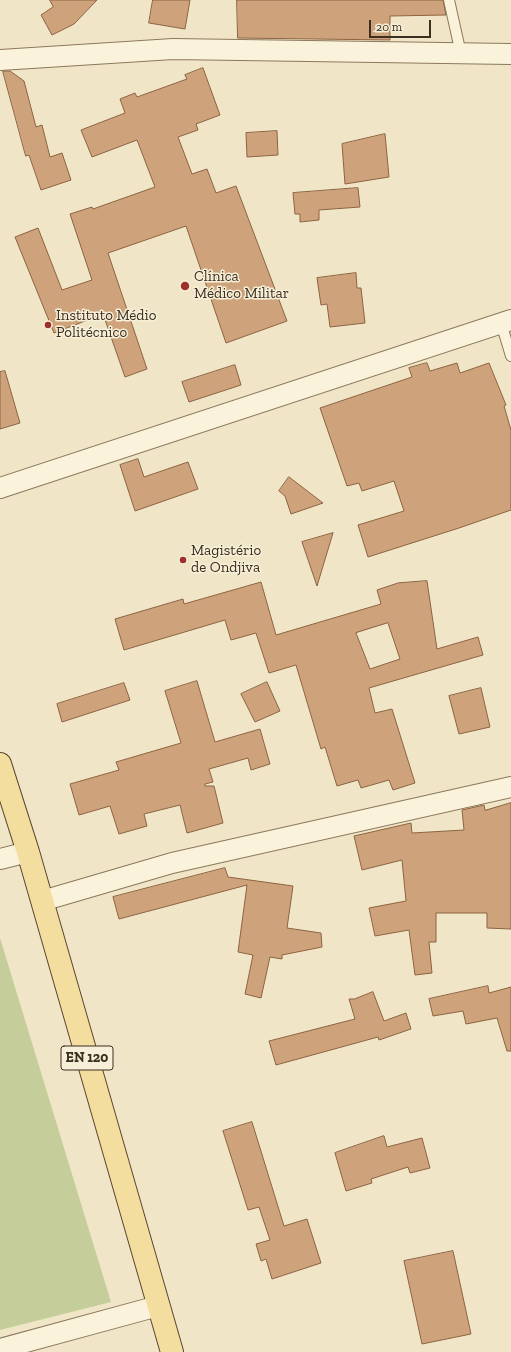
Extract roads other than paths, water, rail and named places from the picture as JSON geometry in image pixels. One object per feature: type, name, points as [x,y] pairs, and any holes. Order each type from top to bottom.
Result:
[{"type":"main road","name":"EN 120","points":[[0,764],[28,852],[172,1352]]},
{"type":"street","points":[[0,60],[173,49],[511,54]]},
{"type":"street","points":[[0,488],[506,321]]},
{"type":"street","points":[[42,901],[172,863],[511,786]]},
{"type":"street","points":[[0,859],[28,852]]},
{"type":"street","points":[[0,1348],[158,1306]]},
{"type":"lane","points":[[450,0],[461,54]]},
{"type":"lane","points":[[506,321],[511,356]]},
{"type":"place","name":"Clínica Médico Militar","points":[[185,286]]},
{"type":"place","name":"Instituto Médio Politécnico","points":[[48,325]]},
{"type":"place","name":"Magistério de Ondjiva","points":[[183,560]]}]
